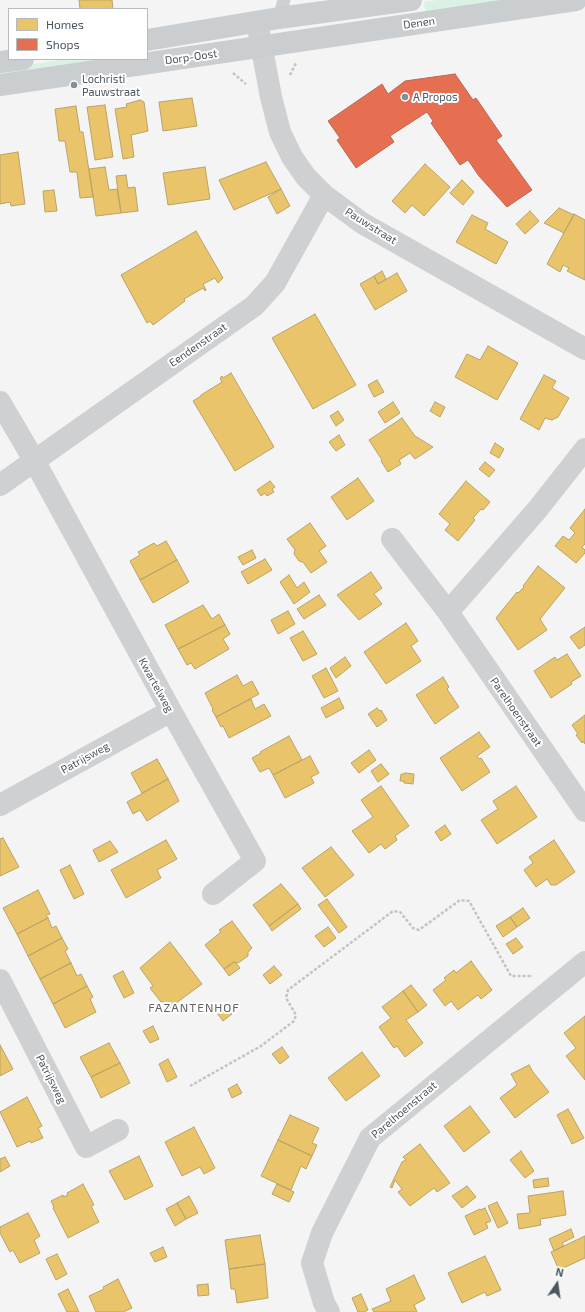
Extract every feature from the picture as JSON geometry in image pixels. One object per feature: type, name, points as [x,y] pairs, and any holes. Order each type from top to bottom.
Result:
[{"type":"main road","points":[[148,40],[257,22],[281,9],[411,0]]},
{"type":"main road","name":"Denen","points":[[262,47],[576,0]]},
{"type":"main road","name":"Dorp-Oost","points":[[0,85],[262,47]]},
{"type":"main road","points":[[0,62],[15,60]]},
{"type":"street","name":"Pauwstraat","points":[[257,22],[271,97],[280,132],[292,157],[306,177],[324,196],[362,223],[585,349]]},
{"type":"street","name":"Eendenstraat","points":[[0,485],[254,306],[275,283],[324,196]]},
{"type":"street","points":[[0,402],[34,460]]},
{"type":"street","points":[[448,612],[537,510],[585,449]]},
{"type":"street","name":"Kwartelweg","points":[[34,460],[170,711],[255,861],[213,894]]},
{"type":"street","name":"Parelhoenstraat","points":[[392,539],[448,612],[585,811]]},
{"type":"street","name":"Patrijsweg","points":[[0,805],[170,711]]},
{"type":"street","name":"Parelhoenstraat","points":[[329,1312],[324,1303],[312,1263],[322,1233],[370,1138],[585,962]]},
{"type":"street","name":"Patrijsweg","points":[[0,980],[86,1147],[118,1130]]},
{"type":"lane","points":[[357,4],[362,31]]},
{"type":"path","points":[[288,80],[296,62]]},
{"type":"path","points":[[190,1086],[261,1046],[294,1021],[296,1015],[286,998],[288,990],[393,912],[400,912],[414,928],[419,930],[460,900],[469,901],[512,976],[532,975],[547,992]]},
{"type":"green space","points":[[438,0],[525,0],[426,15],[424,2]]},
{"type":"green space","points":[[60,60],[99,60],[0,75],[0,69]]},
{"type":"building: Homes","points":[[79,0],[112,0],[113,8],[80,8]]},
{"type":"building: Homes","points":[[192,98],[197,126],[163,131],[159,102]]},
{"type":"building: Homes","points":[[140,100],[144,102],[148,131],[131,135],[134,157],[123,159],[115,109],[127,107],[126,104]]},
{"type":"building: Homes","points":[[105,105],[113,157],[95,160],[87,107]]},
{"type":"building: Homes","points":[[76,106],[80,132],[83,132],[93,197],[80,198],[77,172],[70,172],[65,141],[59,141],[55,109]]},
{"type":"building: Homes","points":[[18,152],[25,204],[11,206],[10,202],[0,204],[0,155]]},
{"type":"building: Homes","points":[[266,162],[281,189],[234,210],[219,180]]},
{"type":"building: Homes","points":[[425,164],[450,187],[424,216],[412,205],[405,213],[392,201]]},
{"type":"building: Homes","points":[[105,167],[109,190],[117,189],[121,213],[96,216],[89,169]]},
{"type":"building: Homes","points":[[205,167],[210,199],[168,205],[163,173]]},
{"type":"building: Homes","points":[[126,175],[128,188],[135,187],[138,211],[121,213],[116,176]]},
{"type":"building: Homes","points":[[462,180],[474,192],[463,205],[450,193]]},
{"type":"building: Homes","points":[[281,189],[290,206],[277,214],[268,197]]},
{"type":"building: Homes","points":[[54,190],[57,211],[45,212],[43,191]]},
{"type":"building: Homes","points":[[559,208],[574,215],[564,233],[544,223]]},
{"type":"building: Homes","points":[[530,211],[539,221],[525,234],[516,224]]},
{"type":"building: Homes","points":[[574,214],[585,220],[585,280],[567,271],[569,268],[563,265],[560,272],[547,264]]},
{"type":"building: Homes","points":[[472,215],[488,223],[485,229],[508,242],[496,264],[456,242]]},
{"type":"building: Homes","points":[[196,231],[223,278],[218,283],[215,278],[203,284],[206,290],[205,291],[203,288],[184,299],[185,301],[153,325],[150,321],[147,323],[121,275]]},
{"type":"building: Homes","points":[[382,271],[386,279],[378,284],[374,276]]},
{"type":"building: Homes","points":[[397,273],[407,291],[375,310],[360,284],[374,276],[378,284]]},
{"type":"building: Homes","points":[[315,314],[356,385],[313,409],[272,338]]},
{"type":"building: Homes","points":[[488,346],[518,363],[497,400],[455,377],[467,354],[480,360]]},
{"type":"building: Homes","points":[[231,373],[274,447],[235,471],[193,401],[222,382],[220,378],[222,376],[223,378]]},
{"type":"building: Homes","points":[[544,375],[556,381],[552,388],[569,398],[558,417],[552,420],[545,418],[539,430],[520,419]]},
{"type":"building: Homes","points":[[377,380],[384,392],[374,397],[368,385]]},
{"type":"building: Homes","points":[[393,402],[400,413],[385,423],[378,412]]},
{"type":"building: Homes","points":[[435,402],[445,407],[440,417],[430,411]]},
{"type":"building: Homes","points":[[338,411],[344,420],[336,426],[330,416]]},
{"type":"building: Homes","points":[[402,418],[415,436],[433,447],[415,459],[410,453],[399,460],[401,464],[388,472],[369,440]]},
{"type":"building: Homes","points":[[339,435],[345,445],[336,451],[329,442]]},
{"type":"building: Homes","points":[[495,443],[504,449],[499,458],[490,453]]},
{"type":"building: Homes","points":[[485,462],[495,470],[489,477],[479,469]]},
{"type":"building: Homes","points":[[358,478],[374,501],[347,520],[331,497]]},
{"type":"building: Homes","points":[[270,481],[275,487],[272,489],[274,492],[267,496],[265,493],[261,496],[257,490]]},
{"type":"building: Homes","points":[[466,481],[490,502],[473,518],[475,520],[458,541],[445,530],[450,524],[439,514]]},
{"type":"building: Homes","points":[[585,509],[585,544],[582,547],[585,550],[585,553],[576,563],[555,546],[563,536],[569,540],[575,533],[570,528]]},
{"type":"building: Homes","points":[[310,523],[326,546],[319,551],[327,562],[311,573],[303,562],[299,561],[294,554],[295,550],[287,539]]},
{"type":"building: Homes","points":[[166,541],[177,560],[140,580],[130,561],[140,555],[138,552],[154,543],[157,546]]},
{"type":"building: Homes","points":[[252,550],[256,558],[243,565],[238,557]]},
{"type":"building: Homes","points":[[265,559],[272,570],[248,584],[241,572]]},
{"type":"building: Homes","points":[[177,560],[189,582],[153,603],[140,580]]},
{"type":"building: Homes","points":[[538,566],[565,588],[540,619],[547,630],[518,650],[496,618],[517,592],[518,593],[524,587],[523,586]]},
{"type":"building: Homes","points":[[371,572],[382,588],[374,594],[382,604],[359,620],[337,595]]},
{"type":"building: Homes","points":[[289,575],[297,588],[304,582],[310,592],[294,604],[280,582]]},
{"type":"building: Homes","points":[[319,595],[326,605],[304,619],[297,609]]},
{"type":"building: Homes","points":[[203,605],[212,619],[219,614],[225,625],[178,649],[165,625]]},
{"type":"building: Homes","points":[[288,611],[295,624],[278,634],[271,620]]},
{"type":"building: Homes","points":[[406,623],[418,641],[411,646],[421,661],[386,684],[364,652]]},
{"type":"building: Homes","points":[[225,625],[230,634],[223,639],[229,649],[195,669],[191,663],[187,665],[178,649]]},
{"type":"building: Homes","points":[[585,627],[585,645],[579,649],[570,637]]},
{"type":"building: Homes","points":[[303,631],[317,654],[303,661],[290,638]]},
{"type":"building: Homes","points":[[567,654],[581,676],[551,698],[534,671],[555,657],[557,660]]},
{"type":"building: Homes","points":[[345,657],[351,666],[336,678],[330,668]]},
{"type":"building: Homes","points":[[326,668],[338,691],[324,698],[312,676]]},
{"type":"building: Homes","points":[[237,675],[243,686],[252,681],[259,694],[216,717],[205,693]]},
{"type":"building: Homes","points":[[443,677],[449,687],[447,689],[459,707],[435,724],[416,695]]},
{"type":"building: Homes","points":[[339,698],[344,708],[326,718],[321,708]]},
{"type":"building: Homes","points":[[251,699],[255,709],[264,704],[271,716],[229,738],[223,726],[221,727],[216,717]]},
{"type":"building: Homes","points":[[377,708],[380,711],[381,710],[387,720],[377,727],[368,714]]},
{"type":"building: Homes","points":[[585,715],[585,744],[583,741],[582,743],[576,735],[578,734],[572,725]]},
{"type":"building: Homes","points":[[479,732],[490,747],[477,756],[479,759],[481,758],[490,772],[462,791],[440,758]]},
{"type":"building: Homes","points":[[289,736],[302,760],[273,775],[269,768],[260,772],[252,758]]},
{"type":"building: Homes","points":[[369,750],[376,760],[359,773],[351,763]]},
{"type":"building: Homes","points":[[310,756],[319,773],[311,777],[314,783],[285,798],[273,775]]},
{"type":"building: Homes","points":[[157,759],[168,779],[142,793],[131,773]]},
{"type":"building: Homes","points":[[381,764],[389,774],[378,782],[371,771]]},
{"type":"building: Homes","points":[[401,774],[414,774],[413,784],[400,781]]},
{"type":"building: Homes","points":[[168,779],[179,801],[147,821],[140,810],[133,814],[127,802]]},
{"type":"building: Homes","points":[[381,786],[409,826],[395,836],[397,840],[385,849],[381,844],[369,853],[352,831],[373,817],[361,800]]},
{"type":"building: Homes","points":[[516,786],[537,817],[497,844],[481,820],[498,809],[493,801]]},
{"type":"building: Homes","points":[[445,825],[451,834],[441,841],[435,832]]},
{"type":"building: Homes","points":[[3,838],[19,867],[0,876],[0,839]]},
{"type":"building: Homes","points":[[166,840],[177,859],[157,870],[161,878],[126,898],[111,870]]},
{"type":"building: Homes","points":[[554,840],[575,872],[556,885],[551,885],[547,879],[536,887],[524,870],[533,863],[529,857]]},
{"type":"building: Homes","points":[[110,841],[118,852],[99,862],[93,850]]},
{"type":"building: Homes","points":[[331,847],[354,875],[325,897],[302,868]]},
{"type":"building: Homes","points":[[70,865],[84,894],[74,899],[60,870]]},
{"type":"building: Homes","points":[[281,884],[298,904],[269,926],[253,905]]},
{"type":"building: Homes","points":[[38,890],[50,914],[46,915],[48,918],[17,934],[3,908]]},
{"type":"building: Homes","points":[[327,899],[347,927],[339,933],[318,905]]},
{"type":"building: Homes","points":[[298,904],[301,909],[272,931],[269,926]]},
{"type":"building: Homes","points":[[523,908],[530,918],[517,927],[510,917]]},
{"type":"building: Homes","points":[[510,917],[517,927],[503,937],[496,926]]},
{"type":"building: Homes","points":[[48,918],[52,928],[56,926],[62,938],[28,956],[17,934]]},
{"type":"building: Homes","points":[[232,921],[252,948],[248,952],[248,956],[238,963],[234,962],[224,969],[205,945],[221,932],[219,930]]},
{"type":"building: Homes","points":[[328,927],[336,938],[324,947],[315,936]]},
{"type":"building: Homes","points":[[62,938],[68,949],[65,951],[71,963],[40,979],[28,956]]},
{"type":"building: Homes","points":[[516,938],[523,947],[513,954],[506,944]]},
{"type":"building: Homes","points":[[170,942],[202,984],[168,1009],[150,988],[153,986],[140,968]]},
{"type":"building: Homes","points":[[471,961],[492,990],[481,999],[478,995],[458,1010],[451,1001],[445,1006],[433,990],[446,980],[444,978],[454,970],[456,973]]},
{"type":"building: Homes","points":[[234,962],[240,968],[229,976],[224,969]]},
{"type":"building: Homes","points":[[71,963],[77,976],[81,974],[87,986],[53,1004],[40,979]]},
{"type":"building: Homes","points":[[274,966],[282,975],[270,984],[263,975]]},
{"type":"building: Homes","points":[[123,971],[134,993],[124,998],[113,976]]},
{"type":"building: Homes","points":[[411,985],[427,1005],[418,1012],[403,991]]},
{"type":"building: Homes","points":[[87,986],[93,997],[90,999],[96,1012],[65,1028],[53,1004]]},
{"type":"building: Homes","points":[[403,991],[418,1012],[406,1020],[423,1043],[405,1057],[397,1046],[394,1048],[379,1027],[391,1018],[382,1007]]},
{"type":"building: Homes","points":[[227,1006],[232,1014],[223,1021],[217,1013]]},
{"type":"building: Homes","points":[[585,1016],[585,1080],[566,1056],[576,1048],[564,1033]]},
{"type":"building: Homes","points":[[153,1026],[159,1039],[150,1043],[143,1031]]},
{"type":"building: Homes","points":[[109,1043],[120,1063],[91,1077],[80,1057]]},
{"type":"building: Homes","points":[[0,1045],[13,1069],[0,1076]]},
{"type":"building: Homes","points":[[282,1047],[289,1057],[280,1064],[272,1054]]},
{"type":"building: Homes","points":[[362,1052],[380,1076],[346,1101],[328,1078]]},
{"type":"building: Homes","points":[[168,1059],[177,1077],[167,1082],[159,1064]]},
{"type":"building: Homes","points":[[120,1063],[130,1083],[101,1098],[91,1077]]},
{"type":"building: Homes","points":[[529,1065],[549,1092],[515,1118],[500,1098],[517,1085],[511,1074]]},
{"type":"building: Homes","points":[[237,1084],[242,1093],[232,1098],[228,1089]]},
{"type":"building: Homes","points":[[27,1097],[42,1126],[38,1128],[43,1138],[31,1143],[30,1141],[17,1147],[0,1112]]},
{"type":"building: Homes","points":[[470,1106],[490,1132],[464,1152],[444,1126]]},
{"type":"building: Homes","points":[[568,1109],[584,1138],[572,1144],[557,1115]]},
{"type":"building: Homes","points":[[290,1115],[319,1128],[312,1143],[317,1145],[312,1156],[278,1140]]},
{"type":"building: Homes","points":[[194,1127],[215,1168],[204,1174],[200,1167],[182,1176],[165,1142]]},
{"type":"building: Homes","points":[[278,1140],[312,1156],[306,1169],[301,1166],[291,1190],[261,1176]]},
{"type":"building: Homes","points":[[420,1144],[450,1183],[437,1192],[434,1188],[410,1206],[398,1192],[402,1189],[395,1180],[392,1188],[390,1187],[402,1162],[406,1160],[403,1157]]},
{"type":"building: Homes","points":[[521,1151],[534,1171],[525,1178],[510,1160]]},
{"type":"building: Homes","points":[[139,1156],[153,1186],[125,1200],[109,1171]]},
{"type":"building: Homes","points":[[5,1157],[10,1166],[0,1172],[0,1159]]},
{"type":"building: Homes","points":[[548,1178],[549,1186],[534,1188],[533,1180]]},
{"type":"building: Homes","points":[[83,1184],[94,1205],[91,1206],[99,1222],[68,1238],[51,1201],[63,1195],[63,1197],[68,1195],[67,1193]]},
{"type":"building: Homes","points":[[277,1184],[294,1192],[289,1202],[272,1194]]},
{"type":"building: Homes","points":[[467,1186],[476,1197],[462,1208],[452,1196]]},
{"type":"building: Homes","points":[[563,1191],[566,1215],[540,1219],[541,1225],[519,1229],[517,1214],[530,1213],[528,1196]]},
{"type":"building: Homes","points":[[189,1196],[198,1213],[186,1219],[177,1203]]},
{"type":"building: Homes","points":[[497,1202],[508,1223],[498,1228],[488,1206]]},
{"type":"building: Homes","points":[[177,1203],[186,1219],[175,1226],[166,1209]]},
{"type":"building: Homes","points":[[485,1208],[491,1221],[486,1223],[488,1228],[474,1235],[465,1216]]},
{"type":"building: Homes","points":[[28,1213],[40,1236],[34,1240],[40,1253],[20,1263],[13,1250],[10,1252],[0,1233],[0,1227]]},
{"type":"building: Homes","points":[[571,1229],[574,1237],[562,1243],[564,1246],[554,1251],[549,1239]]},
{"type":"building: Homes","points":[[260,1235],[265,1264],[229,1269],[225,1240]]},
{"type":"building: Homes","points":[[585,1236],[585,1258],[559,1270],[551,1252]]},
{"type":"building: Homes","points":[[163,1247],[167,1257],[155,1262],[150,1253]]},
{"type":"building: Homes","points":[[57,1254],[67,1274],[56,1280],[46,1259]]},
{"type":"building: Homes","points":[[485,1256],[501,1290],[487,1296],[485,1292],[462,1303],[448,1273]]},
{"type":"building: Homes","points":[[265,1264],[268,1298],[237,1303],[235,1289],[231,1289],[229,1269]]},
{"type":"building: Homes","points":[[414,1275],[425,1299],[414,1305],[417,1312],[374,1312],[372,1309],[391,1301],[386,1289]]},
{"type":"building: Homes","points":[[118,1279],[132,1308],[123,1312],[96,1312],[89,1296],[104,1289],[103,1287]]},
{"type":"building: Homes","points":[[208,1284],[209,1295],[198,1296],[197,1285]]},
{"type":"building: Homes","points":[[68,1289],[79,1312],[67,1312],[58,1294]]},
{"type":"building: Homes","points":[[361,1294],[368,1310],[358,1312],[352,1298]]},
{"type":"building: Shops","points":[[455,74],[473,100],[476,98],[502,136],[496,140],[532,190],[507,207],[479,176],[468,160],[460,165],[431,123],[433,121],[427,112],[390,136],[394,142],[356,168],[337,140],[340,138],[328,121],[382,84],[388,94],[405,81]]},
{"type":"place","name":"Lochristi Pauwstraat","points":[[74,85]]},
{"type":"place","name":"A Propos","points":[[405,97]]},
{"type":"district","name":"FAZANTENHOF","points":[[194,1008]]}]
